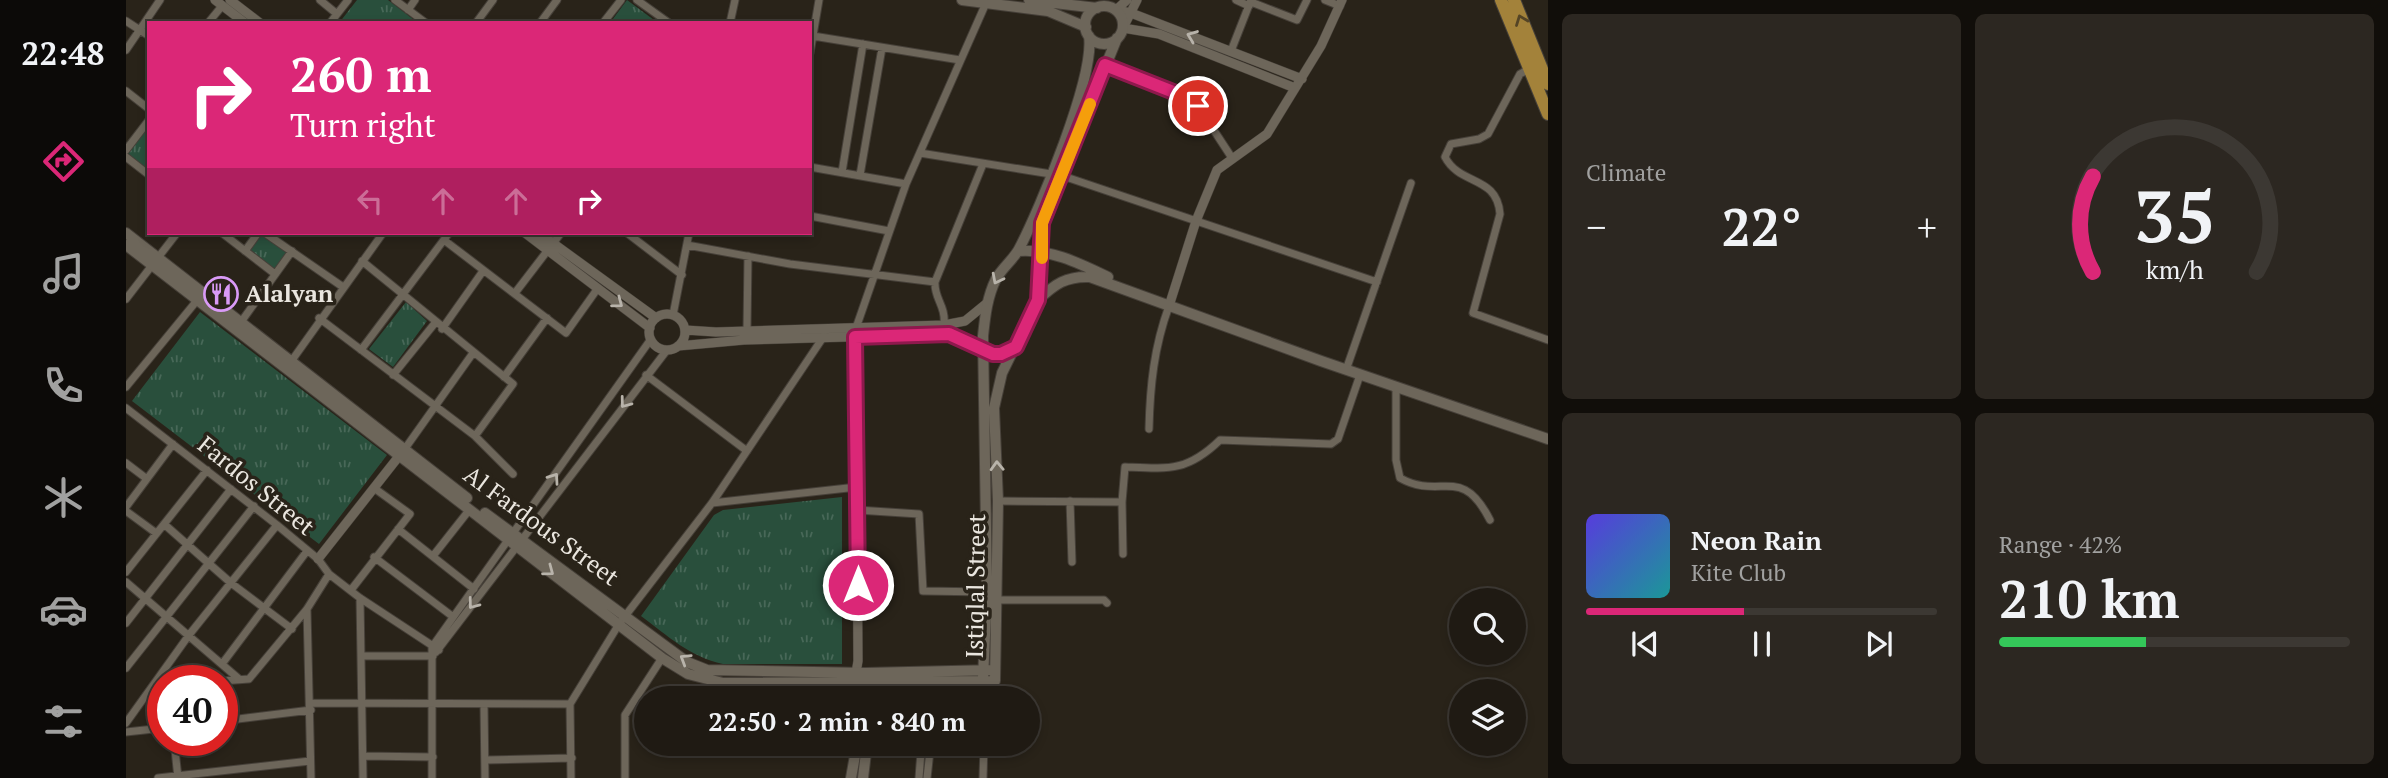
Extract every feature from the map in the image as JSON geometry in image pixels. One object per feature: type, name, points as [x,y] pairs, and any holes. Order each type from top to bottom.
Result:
[{"type":"main road","points":[[962,0],[1048,10],[1087,32],[1099,43],[1120,33],[1122,18],[1116,10],[1106,6],[1097,8],[1029,0]]},
{"type":"main road","points":[[1501,0],[1548,114]]},
{"type":"main road","points":[[1514,0],[1548,85]]},
{"type":"main road","points":[[1087,32],[1088,16],[1097,8]]},
{"type":"main road","name":"Istiqlal Street","points":[[989,682],[983,349],[987,303],[996,279],[1018,251],[1051,174],[1088,72],[1091,52],[1087,32]]},
{"type":"main road","name":"Istiqlal Street","points":[[989,682],[998,600],[994,408],[1002,373],[1038,300],[1042,223],[1120,33]]},
{"type":"main road","name":"Al Fardous Street","points":[[126,233],[155,262],[288,366],[623,620],[687,662],[707,670],[989,682]]},
{"type":"main road","name":"Al Fardous Street","points":[[126,246],[155,262]]},
{"type":"main road","points":[[1018,251],[1042,253],[1076,262],[1144,297]]},
{"type":"main road","points":[[1038,300],[1054,285],[1072,276],[1090,277],[1360,375],[1548,439]]},
{"type":"main road","name":"Al Fardous Street","points":[[200,296],[241,322],[288,366]]},
{"type":"main road","name":"Al Fardous Street","points":[[402,453],[470,509],[516,539]]},
{"type":"main road","name":"Al Fardous Street","points":[[623,620],[662,658],[704,680],[860,678]]},
{"type":"main road","points":[[858,686],[860,678]]},
{"type":"main road","points":[[860,678],[862,686]]},
{"type":"main road","points":[[851,778],[854,756]]},
{"type":"main road","points":[[863,778],[866,756]]},
{"type":"street","points":[[126,50],[160,0]]},
{"type":"street","points":[[320,0],[337,13]]},
{"type":"street","points":[[331,21],[348,0]]},
{"type":"street","points":[[395,0],[423,21]]},
{"type":"street","points":[[408,10],[415,0]]},
{"type":"street","points":[[478,21],[491,3],[481,0]]},
{"type":"street","points":[[541,21],[557,0]]},
{"type":"street","points":[[605,21],[621,0]]},
{"type":"street","points":[[637,0],[659,20]]},
{"type":"street","points":[[730,21],[735,0]]},
{"type":"street","points":[[812,42],[819,0]]},
{"type":"street","points":[[1116,10],[1127,0]]},
{"type":"street","points":[[1137,0],[1120,33],[1159,34],[1295,88]]},
{"type":"street","points":[[1236,0],[1297,20],[1307,0]]},
{"type":"street","points":[[1149,429],[1151,380],[1158,338],[1196,221],[1217,170],[1267,134],[1302,79],[1341,3],[1325,0]]},
{"type":"street","points":[[209,21],[222,2]]},
{"type":"street","points":[[222,2],[243,21]]},
{"type":"street","points":[[222,2],[256,21]]},
{"type":"street","points":[[860,678],[855,333],[872,276],[906,184],[986,3]]},
{"type":"street","points":[[1231,51],[1250,3]]},
{"type":"street","points":[[1116,10],[1131,13],[1302,79]]},
{"type":"street","points":[[126,20],[147,34]]},
{"type":"street","points":[[813,36],[960,60]]},
{"type":"street","points":[[842,172],[863,44]]},
{"type":"street","points":[[860,175],[882,48]]},
{"type":"street","points":[[1105,65],[1176,93],[1198,106],[1232,158]]},
{"type":"street","points":[[1529,69],[1520,74],[1489,134],[1479,139],[1451,144],[1446,156],[1452,167],[1492,190],[1500,205],[1500,214],[1473,313],[1548,340]]},
{"type":"street","points":[[126,91],[147,107]]},
{"type":"street","points":[[126,150],[147,123]]},
{"type":"street","points":[[920,153],[1051,174]]},
{"type":"street","points":[[126,157],[147,172]]},
{"type":"street","points":[[944,325],[946,310],[934,291],[934,282],[983,164]]},
{"type":"street","points":[[812,167],[906,184]]},
{"type":"street","points":[[1063,176],[1377,282]]},
{"type":"street","points":[[1346,370],[1411,183]]},
{"type":"street","points":[[812,216],[889,231]]},
{"type":"street","points":[[126,299],[175,235]]},
{"type":"street","points":[[224,235],[275,275]]},
{"type":"street","points":[[244,251],[256,235]]},
{"type":"street","points":[[268,235],[343,287]]},
{"type":"street","points":[[288,366],[319,318],[382,235]]},
{"type":"street","points":[[361,350],[448,235]]},
{"type":"street","points":[[529,235],[550,246],[656,318],[674,315]]},
{"type":"street","points":[[542,235],[550,246],[598,288],[650,328]]},
{"type":"street","points":[[514,293],[559,235]]},
{"type":"street","points":[[630,235],[682,275]]},
{"type":"street","points":[[685,330],[674,315],[689,235]]},
{"type":"street","points":[[444,240],[566,332],[598,288]]},
{"type":"street","points":[[687,245],[872,276],[934,282]]},
{"type":"street","points":[[241,322],[292,251]]},
{"type":"street","points":[[747,330],[748,256]]},
{"type":"street","points":[[362,261],[442,329],[513,384],[475,436]]},
{"type":"street","points":[[442,329],[483,271]]},
{"type":"street","points":[[126,387],[200,296]]},
{"type":"street","points":[[855,333],[965,321],[987,303]]},
{"type":"street","points":[[504,377],[547,317]]},
{"type":"street","points":[[319,318],[475,436],[513,474]]},
{"type":"street","points":[[434,652],[516,539],[650,339],[650,328],[656,318]]},
{"type":"street","points":[[393,375],[435,323]]},
{"type":"street","points":[[685,330],[949,334],[1001,354],[1016,347]]},
{"type":"street","points":[[678,346],[685,330]]},
{"type":"street","points":[[432,778],[434,652],[452,616],[667,350],[678,346],[825,333]]},
{"type":"street","points":[[571,778],[570,704],[623,620],[712,503],[825,333]]},
{"type":"street","points":[[650,339],[659,348],[667,350]]},
{"type":"street","points":[[402,453],[473,353]]},
{"type":"street","points":[[646,375],[747,451]]},
{"type":"street","points":[[1123,554],[1122,502],[1125,467],[1175,469],[1203,457],[1220,440],[1331,444],[1338,439],[1360,375]]},
{"type":"street","points":[[1396,387],[1396,460],[1400,478],[1415,484],[1470,490],[1478,497],[1490,520]]},
{"type":"street","name":"Fardos Street","points":[[126,408],[254,506],[317,559],[402,453]]},
{"type":"street","points":[[156,533],[126,509],[173,444]]},
{"type":"street","points":[[126,463],[147,479]]},
{"type":"street","points":[[128,566],[207,470]]},
{"type":"street","points":[[712,503],[857,487]]},
{"type":"street","points":[[351,590],[410,514],[374,488]]},
{"type":"street","points":[[126,623],[231,489]]},
{"type":"street","points":[[998,501],[1122,502]]},
{"type":"street","points":[[1070,502],[1072,562]]},
{"type":"street","points":[[126,668],[254,506]]},
{"type":"street","points":[[433,556],[470,509]]},
{"type":"street","points":[[857,510],[919,514],[923,591],[987,592]]},
{"type":"street","points":[[164,524],[231,583],[292,629]]},
{"type":"street","points":[[166,665],[277,525]]},
{"type":"street","points":[[398,529],[474,589]]},
{"type":"street","points":[[222,664],[307,551]]},
{"type":"street","points":[[374,557],[452,616]]},
{"type":"street","points":[[317,559],[329,575],[434,652]]},
{"type":"street","points":[[126,582],[239,679],[249,679],[307,610],[329,575]]},
{"type":"street","points":[[359,598],[363,778]]},
{"type":"street","points":[[998,600],[1086,598],[1104,600],[1107,603]]},
{"type":"street","points":[[307,610],[311,778]]},
{"type":"street","points":[[361,656],[434,652]]},
{"type":"street","points":[[625,778],[625,715],[662,658]]},
{"type":"street","points":[[126,723],[147,692]]},
{"type":"street","points":[[238,718],[311,706],[362,702],[433,705],[570,704]]},
{"type":"street","points":[[484,705],[485,778]]},
{"type":"street","points":[[126,732],[147,730]]},
{"type":"street","points":[[176,756],[178,777]]},
{"type":"street","points":[[363,756],[433,757]]},
{"type":"street","points":[[919,778],[924,756]]},
{"type":"street","points":[[925,756],[927,778]]},
{"type":"street","points":[[983,778],[984,756]]},
{"type":"street","points":[[486,760],[572,758]]},
{"type":"street","points":[[158,778],[310,761]]},
{"type":"green space","points":[[357,0],[388,0],[415,21],[341,21]]},
{"type":"green space","points":[[627,0],[654,20],[653,21],[611,21]]},
{"type":"green space","points":[[147,128],[145,169],[127,153]]},
{"type":"green space","points":[[262,235],[287,251],[275,269],[250,250]]},
{"type":"green space","points":[[406,302],[427,321],[393,367],[369,349]]},
{"type":"green space","points":[[200,312],[387,455],[319,544],[132,401]]},
{"type":"green space","points":[[842,497],[842,664],[723,664],[690,651],[641,616],[714,515],[723,510]]},
{"type":"slow traffic","points":[[1042,258],[1042,223],[1090,104]]},
{"type":"place","name":"Alalyan","points":[[221,294]]},
{"type":"route","points":[[858,585],[855,337],[949,334],[993,354],[1009,352],[1016,347],[1038,300],[1042,223],[1105,65],[1176,93],[1198,106]]}]
